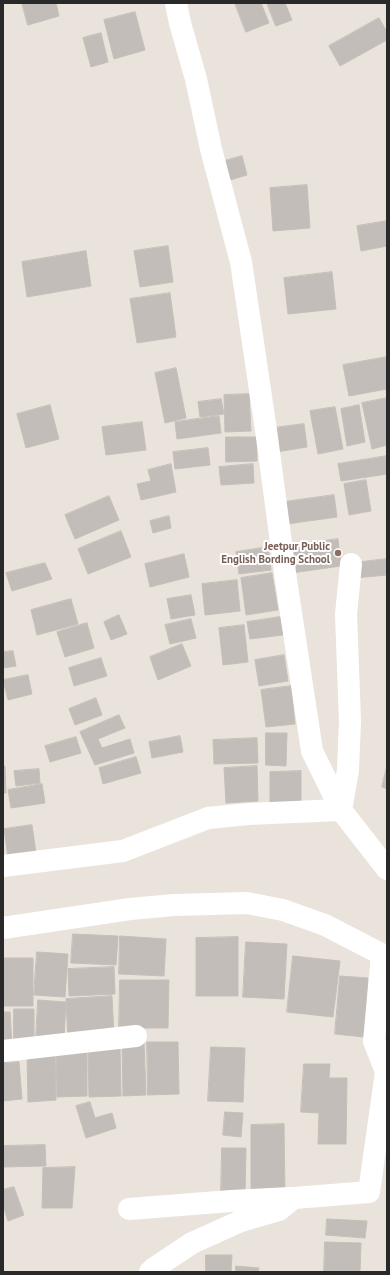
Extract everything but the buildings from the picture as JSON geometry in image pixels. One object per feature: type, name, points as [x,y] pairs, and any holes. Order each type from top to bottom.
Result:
[{"type":"street","points":[[176,3],[180,23],[196,79],[211,149],[241,262],[312,751],[341,810],[387,869]]},
{"type":"street","points":[[341,810],[348,770],[350,721],[346,614],[351,564]]},
{"type":"street","points":[[3,866],[123,851],[208,818],[248,814],[341,810]]},
{"type":"street","points":[[3,928],[130,909],[174,905],[247,903],[283,910],[325,925],[384,956],[374,1040],[386,1072],[369,1192],[130,1209]]},
{"type":"street","points":[[3,1051],[136,1036]]},
{"type":"street","points":[[150,1272],[153,1268],[192,1243],[241,1221],[279,1210],[294,1198]]},
{"type":"place","name":"Jeetpur Public English Bording School","points":[[338,553]]}]
